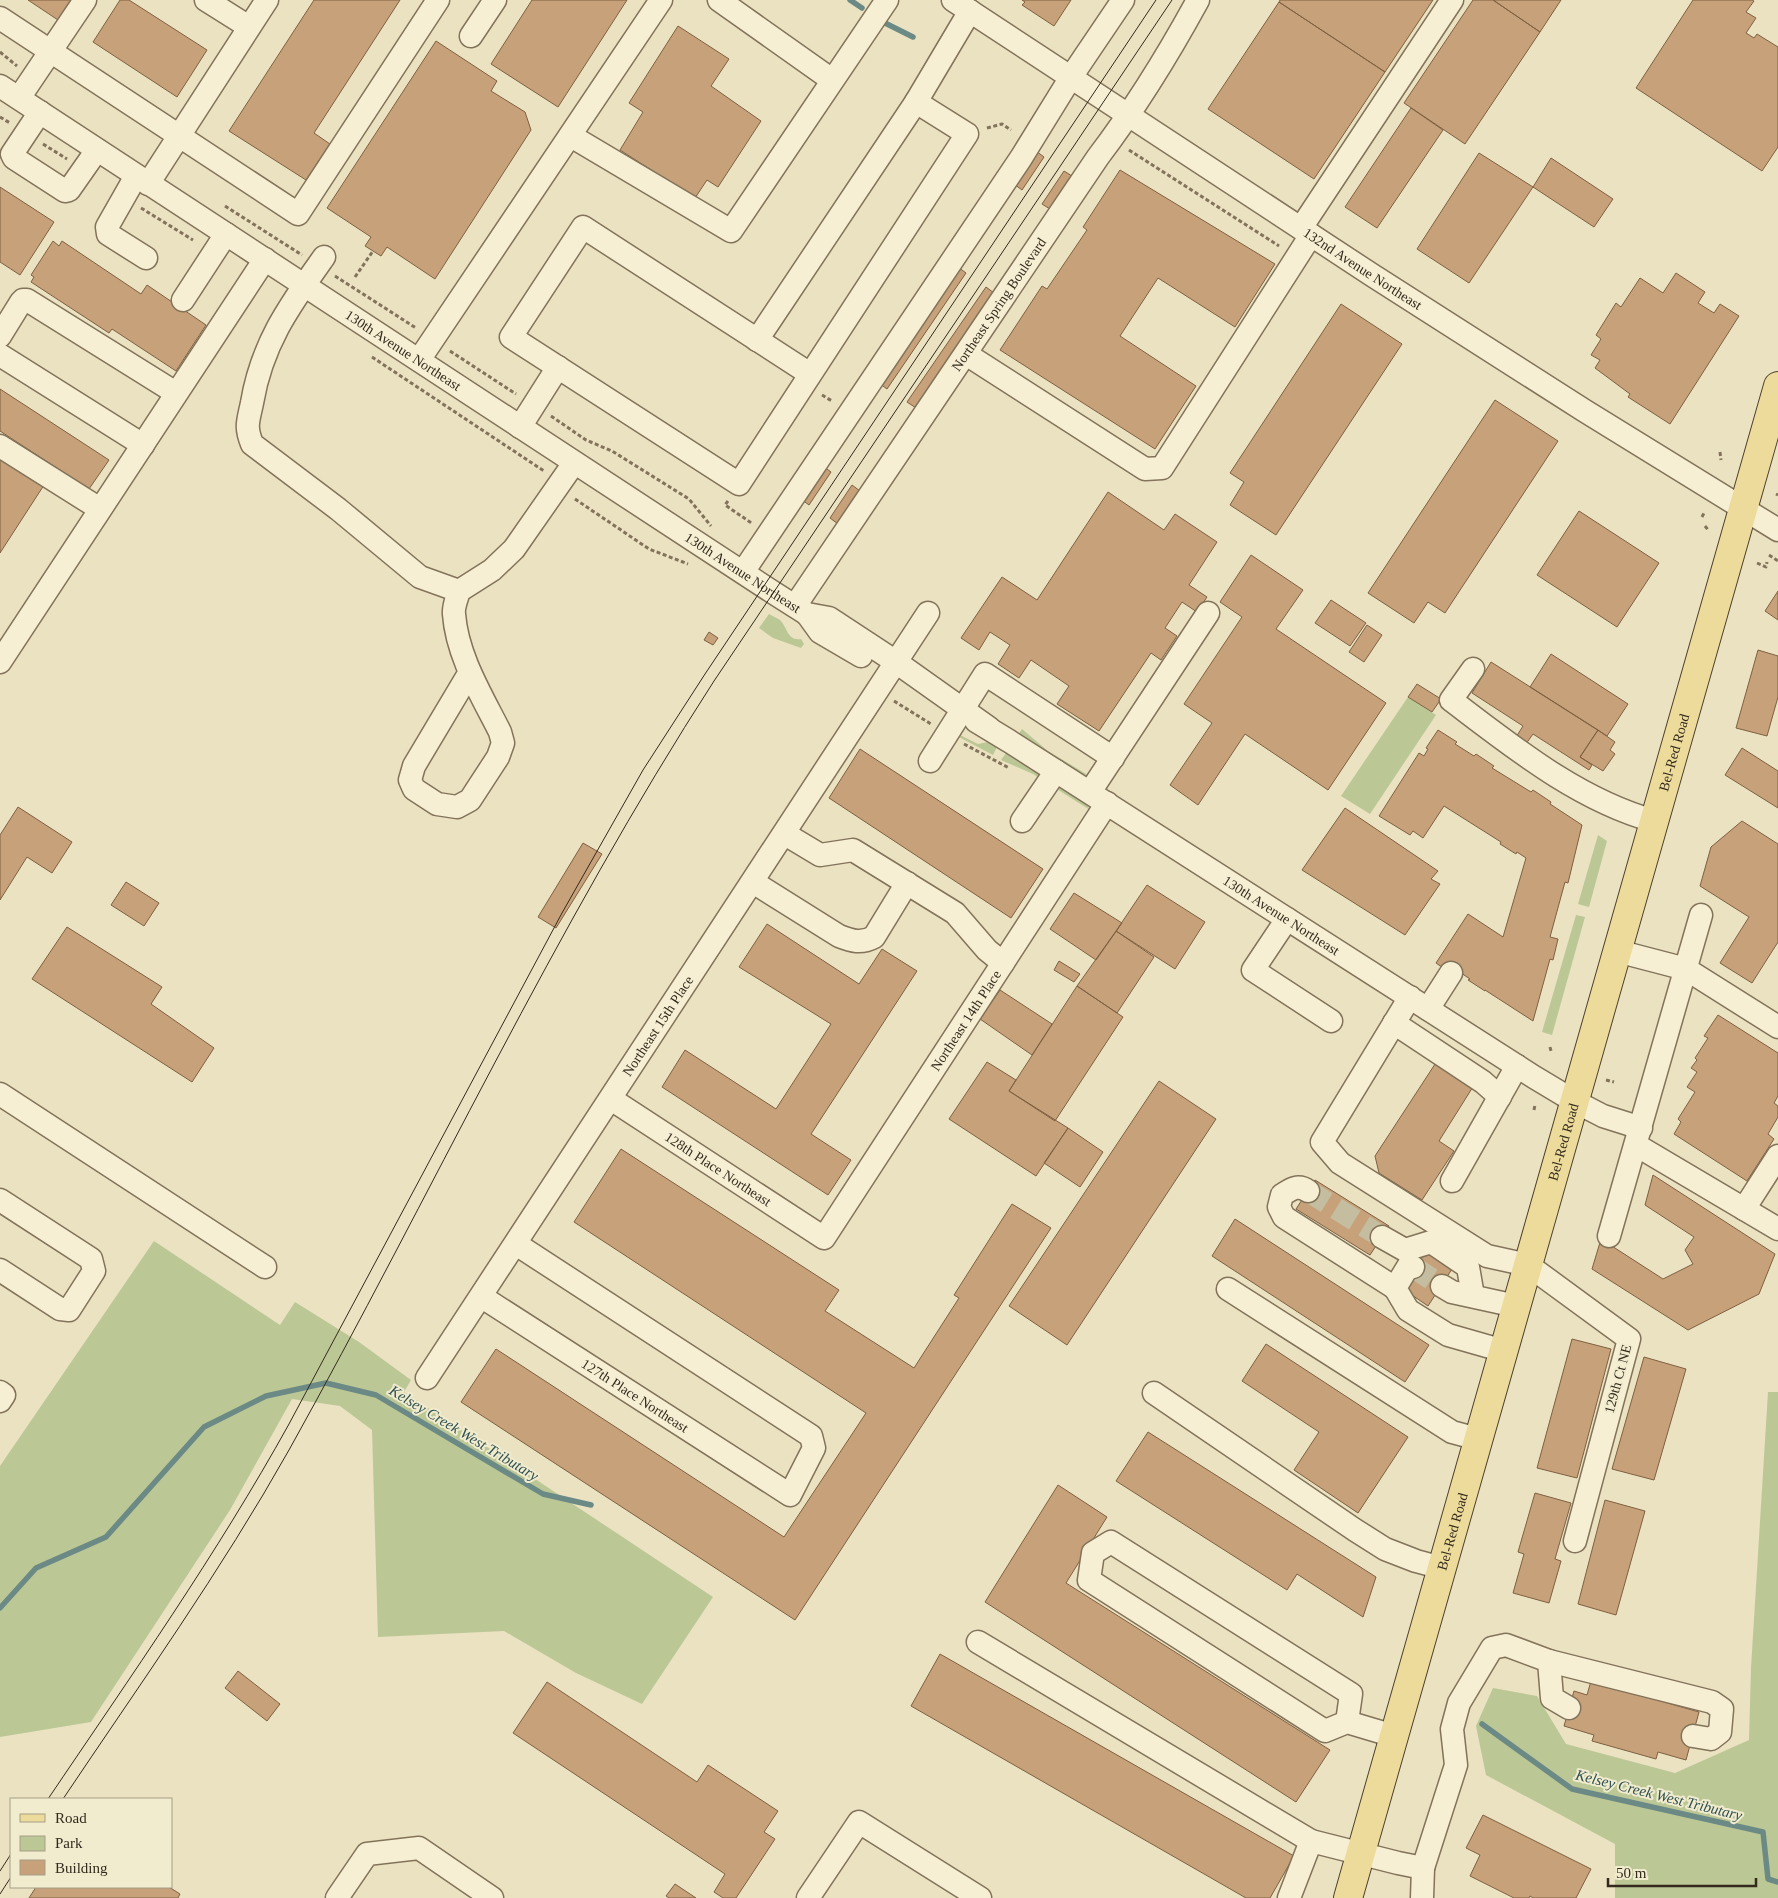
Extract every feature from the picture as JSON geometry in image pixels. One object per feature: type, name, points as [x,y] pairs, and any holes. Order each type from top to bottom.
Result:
[{"type":"main road","name":"Bel-Red Road","points":[[1348,1898],[1778,386]]},
{"type":"street","points":[[19,98],[85,0]]},
{"type":"street","points":[[206,0],[249,27]]},
{"type":"street","points":[[146,258],[108,234],[107,227],[124,197],[142,180],[179,136],[267,0]]},
{"type":"street","points":[[0,18],[298,214],[438,0]]},
{"type":"street","points":[[471,36],[495,0]]},
{"type":"street","points":[[419,360],[661,0]]},
{"type":"street","points":[[719,0],[832,80]]},
{"type":"street","points":[[571,136],[731,231],[886,0]]},
{"type":"street","points":[[742,572],[1020,158],[1071,77],[1123,0]]},
{"type":"street","name":"Northeast Spring Boulevard","points":[[801,610],[966,354],[1098,157],[1130,115],[1170,52],[1198,0]]},
{"type":"street","points":[[966,354],[1145,469],[1162,468],[1452,0]]},
{"type":"street","points":[[757,340],[916,102],[962,5]]},
{"type":"street","name":"132nd Avenue Northeast","points":[[962,5],[1130,115],[1305,237],[1778,530]]},
{"type":"street","name":"130th Avenue Northeast","points":[[0,86],[801,610],[820,632],[892,667],[990,728],[1574,1102],[1638,1136],[1744,1209],[1778,1229]]},
{"type":"street","points":[[814,383],[757,340],[583,226],[511,337],[739,484],[814,383],[967,134],[916,102]]},
{"type":"street","points":[[40,112],[12,154],[14,158],[65,191],[69,190],[97,150]]},
{"type":"street","points":[[183,300],[226,234]]},
{"type":"street","points":[[2,654],[143,445],[265,259]]},
{"type":"street","points":[[321,261],[271,338],[254,387],[247,431],[252,444],[338,509],[420,577],[459,591]]},
{"type":"street","points":[[0,336],[21,302],[27,300],[176,393]]},
{"type":"street","points":[[0,354],[143,445]]},
{"type":"street","points":[[520,427],[558,367]]},
{"type":"street","points":[[0,446],[100,509]]},
{"type":"street","points":[[470,672],[414,766],[410,780],[414,789],[437,804],[457,807],[470,800],[498,757],[503,743],[500,732],[470,672],[459,640],[453,612],[459,591],[492,570],[514,549],[574,463]]},
{"type":"street","name":"Northeast 15th Place","points":[[428,1378],[928,613]]},
{"type":"street","name":"Northeast 14th Place","points":[[824,1238],[1003,963],[1099,798],[1113,758],[1208,613]]},
{"type":"street","points":[[1473,669],[1451,700],[1521,752],[1599,801],[1627,814],[1654,821]]},
{"type":"street","points":[[930,761],[985,674],[1113,758]]},
{"type":"street","points":[[1022,821],[1056,770]]},
{"type":"street","points":[[785,834],[820,856],[853,850],[955,913],[987,950],[1003,963]]},
{"type":"street","points":[[753,882],[839,936],[852,942],[865,941],[874,937],[907,883]]},
{"type":"street","points":[[1610,1236],[1701,915]]},
{"type":"street","points":[[1287,918],[1254,970],[1331,1021]]},
{"type":"street","points":[[1617,951],[1686,969],[1778,1027]]},
{"type":"street","points":[[1451,973],[1394,1023],[1322,1142],[1340,1163],[1487,1256],[1528,1265]]},
{"type":"street","points":[[1394,1023],[1483,1082],[1500,1097]]},
{"type":"street","points":[[1452,1181],[1517,1066]]},
{"type":"street","points":[[0,1094],[265,1267]]},
{"type":"street","name":"128th Place Northeast","points":[[611,1099],[824,1238]]},
{"type":"street","points":[[1744,1209],[1778,1156]]},
{"type":"street","points":[[1308,1191],[1303,1188],[1292,1188],[1282,1194],[1279,1208],[1284,1218],[1395,1288],[1408,1310],[1448,1335],[1504,1351]]},
{"type":"street","points":[[0,1200],[91,1259],[94,1271],[69,1310],[60,1310],[0,1270]]},
{"type":"street","points":[[1382,1237],[1405,1250],[1431,1242],[1468,1267],[1473,1296]]},
{"type":"street","name":"127th Place Northeast","points":[[482,1296],[790,1495],[814,1448],[811,1436],[516,1244]]},
{"type":"street","points":[[1395,1288],[1409,1265],[1413,1267]]},
{"type":"street","name":"129th Ct NE","points":[[1528,1265],[1630,1339],[1575,1541]]},
{"type":"street","points":[[1442,1286],[1452,1292],[1516,1306]]},
{"type":"street","points":[[1228,1289],[1452,1432],[1478,1439]]},
{"type":"street","points":[[1154,1393],[1355,1530],[1385,1548],[1416,1561],[1442,1568]]},
{"type":"street","points":[[1346,1722],[1351,1694],[1111,1542],[1093,1553],[1088,1580],[1325,1731],[1346,1722],[1394,1736]]},
{"type":"street","points":[[978,1642],[1311,1841],[1423,1868]]},
{"type":"street","points":[[1422,1898],[1423,1868],[1456,1765],[1452,1730],[1459,1703],[1492,1648],[1506,1645],[1549,1661],[1712,1702],[1722,1709],[1720,1732],[1711,1739],[1693,1736]]},
{"type":"street","points":[[1549,1661],[1552,1698],[1569,1708]]},
{"type":"street","points":[[808,1898],[859,1822],[980,1898]]},
{"type":"street","points":[[1289,1898],[1311,1841]]},
{"type":"street","points":[[337,1898],[367,1854],[419,1848],[492,1898]]},
{"type":"path","points":[[0,52],[10,58],[32,80]]},
{"type":"path","points":[[0,117],[84,170]]},
{"type":"path","points":[[967,134],[1002,124],[1011,130]]},
{"type":"path","points":[[1125,147],[1286,250],[1305,237]]},
{"type":"path","points":[[124,197],[214,253]]},
{"type":"path","points":[[217,201],[321,261],[433,339],[586,440],[612,450],[689,499],[713,527]]},
{"type":"path","points":[[355,277],[373,251]]},
{"type":"path","points":[[365,352],[544,472],[570,496],[649,549],[696,567]]},
{"type":"path","points":[[814,383],[832,401]]},
{"type":"path","points":[[1720,452],[1721,460]]},
{"type":"path","points":[[1702,517],[1704,512]]},
{"type":"path","points":[[1705,526],[1709,531]]},
{"type":"path","points":[[1769,555],[1778,561]]},
{"type":"path","points":[[1757,563],[1766,567],[1767,562]]},
{"type":"path","points":[[1606,1080],[1614,1082]]},
{"type":"path","points":[[1534,1110],[1535,1106]]},
{"type":"green space","points":[[769,614],[783,623],[790,636],[801,639],[804,644],[801,648],[773,638],[759,628]]},
{"type":"green space","points":[[1408,697],[1436,715],[1370,814],[1341,796]]},
{"type":"green space","points":[[1022,729],[1048,751],[1088,775],[1080,774],[1018,735]]},
{"type":"green space","points":[[960,735],[978,744],[988,742],[997,747],[993,755],[957,736]]},
{"type":"green space","points":[[1006,753],[1087,805],[1090,810],[1033,774],[1001,760]]},
{"type":"green space","points":[[1598,835],[1607,841],[1589,907],[1578,904]]},
{"type":"green space","points":[[1576,915],[1585,917],[1552,1035],[1542,1032]]},
{"type":"green space","points":[[154,1241],[280,1325],[295,1302],[359,1342],[411,1380],[404,1392],[713,1597],[642,1704],[576,1673],[504,1631],[378,1637],[372,1430],[340,1406],[292,1399],[230,1510],[91,1722],[0,1737],[0,1466]]},
{"type":"green space","points":[[1768,1392],[1778,1392],[1778,1898],[1615,1898],[1615,1844],[1486,1775],[1476,1726],[1493,1688],[1537,1696],[1566,1744],[1675,1773],[1749,1740],[1751,1668]]},
{"type":"building","points":[[28,0],[75,0],[61,22]]},
{"type":"building","points":[[120,0],[129,0],[207,50],[177,97],[93,42]]},
{"type":"building","points":[[314,0],[400,0],[314,133],[330,144],[306,180],[229,131]]},
{"type":"building","points":[[532,0],[627,0],[558,107],[491,64]]},
{"type":"building","points":[[1022,0],[1071,0],[1054,26],[1022,5],[1025,2]]},
{"type":"building","points":[[1280,0],[1433,0],[1385,72],[1279,2]]},
{"type":"building","points":[[1473,0],[1493,0],[1540,32],[1465,144],[1404,103]]},
{"type":"building","points":[[1493,0],[1561,0],[1540,32]]},
{"type":"building","points":[[1693,0],[1754,1],[1746,12],[1756,18],[1746,33],[1754,38],[1757,34],[1778,47],[1778,147],[1762,171],[1636,88]]},
{"type":"building","points":[[1279,2],[1385,72],[1314,179],[1208,109]]},
{"type":"building","points":[[678,26],[729,59],[711,86],[761,121],[718,187],[707,180],[695,198],[620,150],[643,112],[629,103]]},
{"type":"building","points":[[436,41],[497,81],[491,91],[525,112],[531,130],[435,279],[387,247],[381,256],[365,246],[371,237],[327,208]]},
{"type":"building","points":[[1411,108],[1443,130],[1377,228],[1345,207]]},
{"type":"building","points":[[1036,151],[1044,157],[1022,190],[1014,184]]},
{"type":"building","points":[[1479,153],[1533,187],[1469,283],[1417,249]]},
{"type":"building","points":[[1551,158],[1613,199],[1594,227],[1533,187]]},
{"type":"building","points":[[1120,170],[1275,264],[1235,327],[1158,278],[1120,336],[1196,386],[1155,449],[1000,350],[1042,286],[1047,289],[1087,230],[1083,227]]},
{"type":"building","points":[[1064,171],[1072,176],[1050,209],[1042,204]]},
{"type":"building","points":[[0,187],[54,222],[20,275],[0,262]]},
{"type":"building","points":[[53,241],[59,246],[62,241],[141,294],[147,285],[206,325],[176,371],[112,329],[109,333],[31,282],[34,277],[31,275]]},
{"type":"building","points":[[958,267],[966,273],[887,389],[879,383]]},
{"type":"building","points":[[1676,273],[1705,292],[1698,303],[1714,313],[1720,304],[1739,316],[1670,424],[1628,397],[1630,394],[1595,368],[1600,360],[1591,355],[1601,339],[1596,335],[1616,303],[1621,307],[1640,278],[1663,293]]},
{"type":"building","points":[[986,287],[994,293],[916,408],[907,402]]},
{"type":"building","points":[[1341,304],[1402,344],[1276,535],[1230,505],[1244,482],[1230,473]]},
{"type":"building","points":[[0,389],[109,460],[89,489],[0,431]]},
{"type":"building","points":[[1495,400],[1558,441],[1445,613],[1428,602],[1414,623],[1368,593]]},
{"type":"building","points":[[0,453],[46,482],[0,553]]},
{"type":"building","points":[[823,466],[831,472],[809,505],[801,499]]},
{"type":"building","points":[[852,485],[860,491],[838,524],[830,518]]},
{"type":"building","points":[[1108,492],[1164,530],[1175,514],[1217,542],[1189,585],[1207,597],[1197,612],[1182,602],[1165,628],[1177,636],[1161,660],[1151,653],[1099,731],[1057,704],[1069,686],[1031,660],[1019,678],[998,664],[1010,645],[990,632],[979,650],[961,638],[1002,577],[1037,600]]},
{"type":"building","points":[[1579,511],[1659,563],[1617,627],[1537,575]]},
{"type":"building","points":[[1251,555],[1303,590],[1276,629],[1386,703],[1328,790],[1245,734],[1198,805],[1170,785],[1212,723],[1184,704],[1242,617],[1220,602]]},
{"type":"building","points":[[1778,591],[1778,620],[1765,611]]},
{"type":"building","points":[[1331,600],[1366,623],[1350,646],[1315,623]]},
{"type":"building","points":[[1367,625],[1382,635],[1364,662],[1349,652]]},
{"type":"building","points":[[709,632],[718,638],[713,645],[704,640]]},
{"type":"building","points":[[1758,650],[1778,656],[1778,697],[1767,736],[1736,728]]},
{"type":"building","points":[[1551,654],[1628,704],[1607,736],[1530,687]]},
{"type":"building","points":[[1491,662],[1598,730],[1580,757],[1592,765],[1589,770],[1533,734],[1523,748],[1513,742],[1523,726],[1472,693]]},
{"type":"building","points":[[1417,684],[1441,699],[1432,712],[1408,697]]},
{"type":"building","points":[[1438,730],[1457,742],[1455,744],[1474,756],[1476,754],[1494,766],[1492,768],[1531,792],[1533,790],[1551,802],[1550,804],[1582,825],[1568,883],[1565,882],[1550,937],[1558,939],[1553,960],[1550,959],[1533,1021],[1468,980],[1470,979],[1461,973],[1458,978],[1436,963],[1468,914],[1503,937],[1526,858],[1500,844],[1501,842],[1444,806],[1423,838],[1413,831],[1410,835],[1379,816],[1419,753],[1424,756],[1428,749],[1426,748]]},
{"type":"building","points":[[1598,730],[1615,742],[1610,750],[1615,754],[1603,771],[1580,757]]},
{"type":"building","points":[[1742,748],[1778,771],[1778,808],[1725,775]]},
{"type":"building","points":[[860,749],[1043,869],[1011,918],[829,798]]},
{"type":"building","points":[[18,807],[72,842],[52,873],[27,857],[0,900],[0,835]]},
{"type":"building","points":[[1345,808],[1438,871],[1431,879],[1440,884],[1405,935],[1302,870]]},
{"type":"building","points":[[1742,821],[1778,844],[1778,942],[1752,983],[1720,963],[1749,917],[1700,886],[1711,847]]},
{"type":"building","points":[[583,843],[602,854],[556,928],[538,917]]},
{"type":"building","points":[[126,882],[159,903],[144,926],[111,905]]},
{"type":"building","points":[[1147,885],[1205,922],[1175,969],[1116,931]]},
{"type":"building","points":[[1074,893],[1122,923],[1096,960],[1050,929]]},
{"type":"building","points":[[767,924],[859,984],[882,949],[917,971],[811,1134],[851,1160],[828,1195],[662,1087],[685,1050],[776,1109],[831,1024],[739,967]]},
{"type":"building","points":[[67,927],[162,987],[151,1004],[214,1048],[192,1082],[32,979]]},
{"type":"building","points":[[1116,931],[1154,957],[1117,1013],[1077,986]]},
{"type":"building","points":[[1059,961],[1080,974],[1074,982],[1054,970]]},
{"type":"building","points":[[1077,986],[1123,1017],[1055,1121],[1009,1091]]},
{"type":"building","points":[[1000,990],[1052,1024],[1032,1055],[980,1019]]},
{"type":"building","points":[[1718,1015],[1778,1053],[1778,1096],[1774,1103],[1778,1106],[1778,1117],[1768,1134],[1774,1139],[1747,1181],[1674,1134],[1681,1122],[1678,1119],[1695,1092],[1687,1087],[1697,1072],[1691,1068],[1708,1038],[1704,1036]]},
{"type":"building","points":[[1439,1058],[1476,1082],[1439,1141],[1454,1151],[1422,1200],[1379,1173],[1375,1156]]},
{"type":"building","points":[[987,1062],[1016,1080],[1009,1091],[1068,1128],[1036,1176],[949,1119]]},
{"type":"building","points":[[1159,1081],[1216,1119],[1067,1345],[1009,1306]]},
{"type":"building","points":[[1068,1128],[1103,1152],[1080,1187],[1044,1163]]},
{"type":"building","points":[[621,1149],[839,1290],[825,1311],[914,1368],[959,1298],[954,1295],[1012,1204],[1051,1228],[795,1620],[461,1402],[496,1349],[784,1537],[866,1413],[574,1222]]},
{"type":"building","points":[[1653,1175],[1775,1254],[1759,1294],[1688,1330],[1592,1269],[1601,1239],[1663,1279],[1693,1264],[1685,1250],[1694,1237],[1645,1205]]},
{"type":"building","points":[[1315,1180],[1389,1226],[1370,1255],[1296,1209]]},
{"type":"building","points":[[1235,1219],[1429,1345],[1405,1382],[1212,1256]]},
{"type":"building","points":[[1424,1251],[1452,1269],[1428,1306],[1400,1287]]},
{"type":"building","points":[[1572,1339],[1611,1349],[1577,1478],[1537,1468]]},
{"type":"building","points":[[1266,1344],[1408,1437],[1358,1513],[1294,1470],[1319,1432],[1242,1381]]},
{"type":"building","points":[[1644,1357],[1686,1369],[1654,1480],[1612,1469]]},
{"type":"building","points":[[1148,1432],[1376,1577],[1363,1617],[1297,1574],[1287,1590],[1116,1481]]},
{"type":"building","points":[[1058,1485],[1107,1517],[1066,1583],[1330,1750],[1296,1802],[985,1602]]},
{"type":"building","points":[[1535,1493],[1571,1503],[1555,1559],[1561,1561],[1549,1603],[1513,1593],[1524,1554],[1518,1552]]},
{"type":"building","points":[[1605,1500],[1645,1511],[1616,1615],[1578,1604]]},
{"type":"building","points":[[940,1654],[1294,1856],[1270,1898],[1246,1898],[911,1706]]},
{"type":"building","points":[[238,1671],[280,1704],[267,1721],[225,1688]]},
{"type":"building","points":[[1591,1681],[1699,1712],[1686,1760],[1658,1752],[1656,1759],[1592,1741],[1594,1735],[1564,1726],[1574,1691],[1587,1695]]},
{"type":"building","points":[[547,1682],[697,1782],[708,1765],[778,1811],[764,1832],[775,1839],[736,1898],[723,1898],[714,1892],[725,1874],[513,1733]]},
{"type":"building","points":[[1483,1815],[1591,1869],[1576,1898],[1533,1898],[1530,1896],[1529,1898],[1514,1898],[1470,1876],[1480,1855],[1466,1848]]},
{"type":"building","points":[[675,1884],[696,1898],[669,1898],[666,1896]]},
{"type":"building","points":[[35,1888],[171,1888],[180,1894],[178,1898],[29,1898]]},
{"type":"waterway","points":[[850,0],[862,8]]},
{"type":"waterway","points":[[881,21],[913,37]]},
{"type":"waterway","name":"Kelsey Creek West Tributary","points":[[0,1608],[36,1568],[106,1537],[204,1427],[266,1396],[326,1383],[376,1395],[543,1494],[591,1505]]},
{"type":"waterway","name":"Kelsey Creek West Tributary","points":[[1482,1724],[1572,1789],[1763,1832],[1768,1879],[1778,1882]]},
{"type":"tunnel","points":[[1308,1191],[1382,1237]]},
{"type":"tunnel","points":[[1413,1267],[1442,1286]]},
{"type":"tram line","points":[[49,1798],[173,1614],[233,1520],[289,1424],[562,913],[643,770],[705,674],[1156,0]]},
{"type":"tram line","points":[[64,1798],[208,1583],[263,1495],[342,1354],[547,965],[600,869],[656,774],[714,681],[1172,0]]},
{"type":"tram line","points":[[0,1871],[10,1856]]},
{"type":"tram line","points":[[0,1894],[10,1879]]}]
